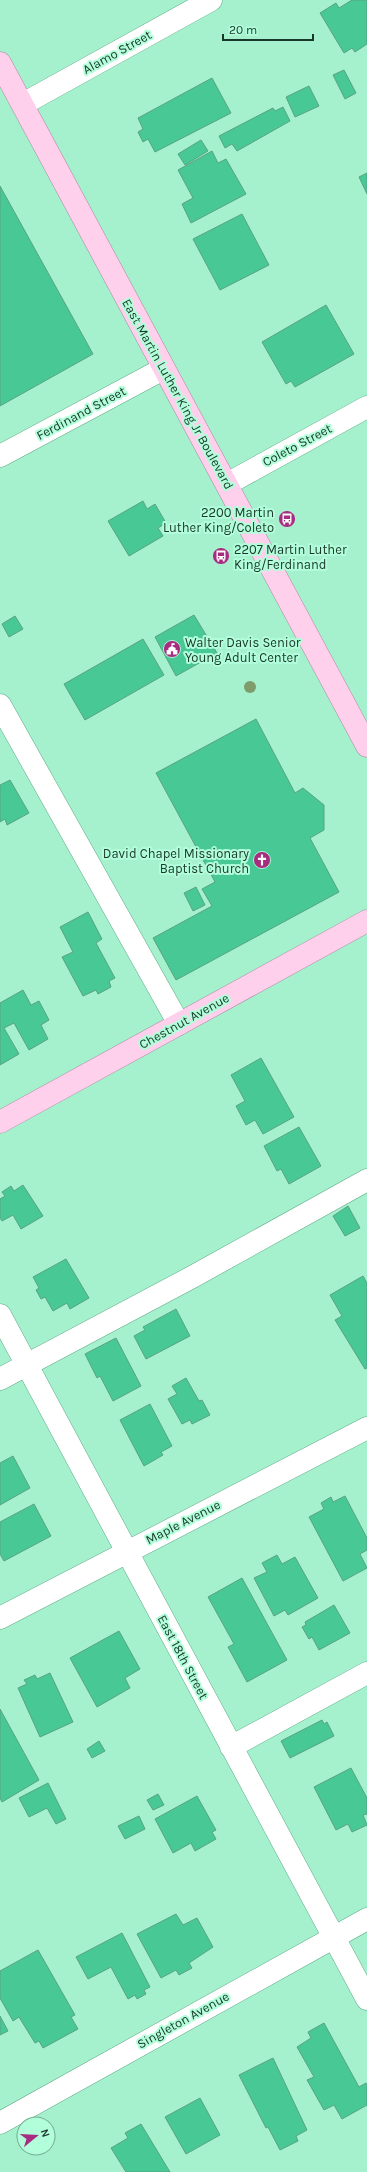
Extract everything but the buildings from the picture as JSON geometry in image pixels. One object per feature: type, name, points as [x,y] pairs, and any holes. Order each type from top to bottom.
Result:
[{"type":"main road","name":"East Martin Luther King Jr Boulevard","points":[[0,63],[163,369],[227,484],[367,746]]},
{"type":"main road","name":"Chestnut Avenue","points":[[0,1122],[367,921]]},
{"type":"street","name":"Alamo Street","points":[[23,104],[211,0]]},
{"type":"street","name":"Ferdinand Street","points":[[0,456],[163,369]]},
{"type":"street","name":"Coleto Street","points":[[227,484],[367,408]]},
{"type":"street","points":[[0,705],[179,1024]]},
{"type":"street","points":[[0,1379],[194,1276],[367,1180]]},
{"type":"street","name":"East 18th Street","points":[[0,1315],[25,1365],[367,1999]]},
{"type":"street","name":"Maple Avenue","points":[[0,1618],[367,1428]]},
{"type":"street","points":[[231,1747],[367,1673]]},
{"type":"street","name":"Singleton Avenue","points":[[0,2122],[367,1919]]},
{"type":"place","name":"2200 Martin Luther King/Coleto","points":[[287,519]]},
{"type":"place","name":"2207 Martin Luther King/Ferdinand","points":[[221,556]]},
{"type":"place","name":"Walter Davis Senior Young Adult Center","points":[[172,649]]},
{"type":"place","name":"David Chapel Missionary Baptist Church","points":[[262,860]]}]
